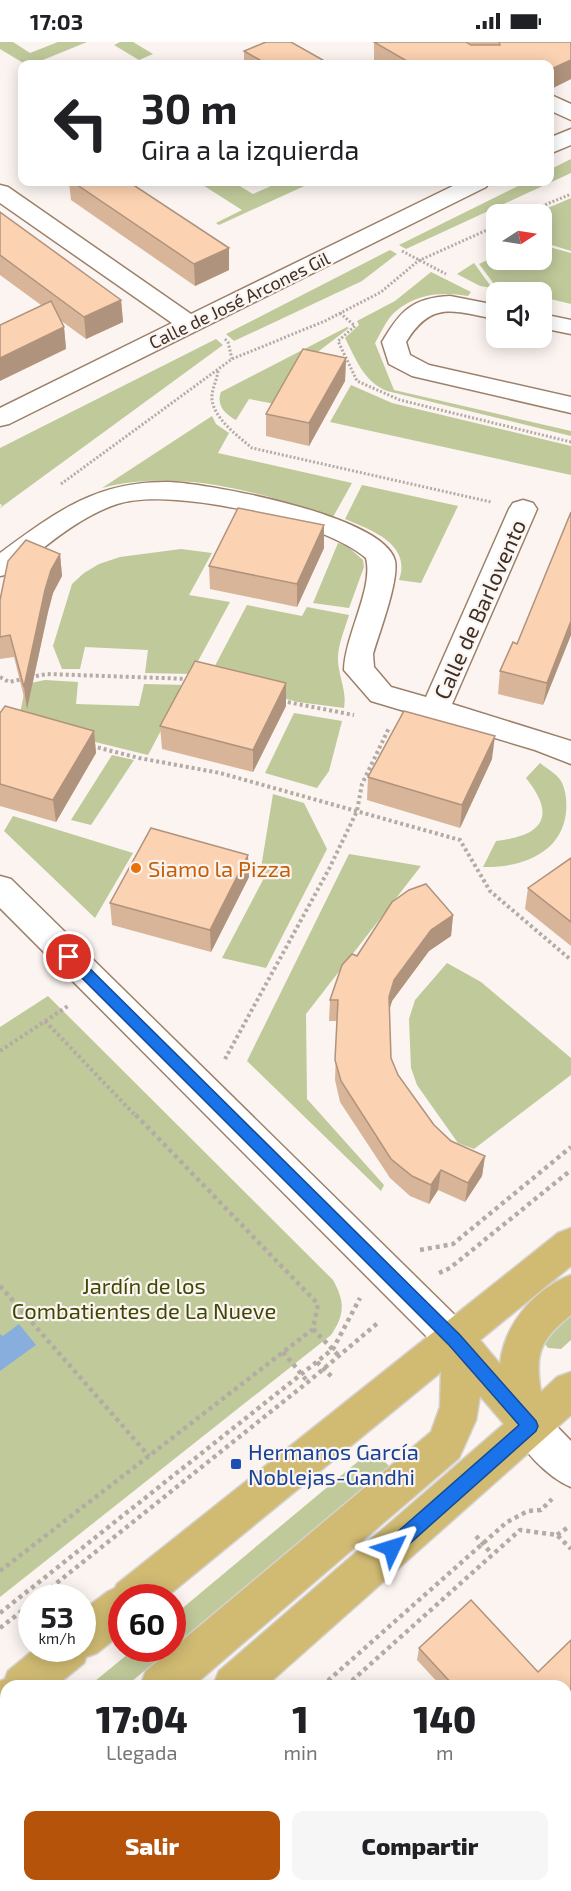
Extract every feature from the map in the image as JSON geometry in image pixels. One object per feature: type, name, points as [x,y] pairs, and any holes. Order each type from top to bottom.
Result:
[{"type":"main road","points":[[150,1584],[455,1340],[571,1244]]},
{"type":"main road","points":[[530,1426],[521,1388],[518,1362],[522,1348],[531,1328],[571,1292]]},
{"type":"main road","points":[[455,1340],[530,1426]]},
{"type":"main road","points":[[167,1680],[445,1445],[456,1430],[460,1411],[460,1373],[455,1340]]},
{"type":"main road","points":[[241,1680],[571,1390]]},
{"type":"main road","points":[[96,1627],[108,1617]]},
{"type":"main road","points":[[30,1680],[52,1662]]},
{"type":"street","points":[[554,104],[571,113]]},
{"type":"street","name":"Calle de José Arcones Gil","points":[[0,418],[470,186]]},
{"type":"street","points":[[0,192],[189,324]]},
{"type":"street","points":[[485,310],[440,303],[415,311],[402,325],[394,342],[398,359],[421,371],[571,405]]},
{"type":"street","points":[[552,323],[571,327]]},
{"type":"street","name":"Calle de Barlovento","points":[[0,567],[70,515],[89,505],[132,492],[189,492],[268,509],[347,533],[364,541],[378,553],[382,564],[382,574],[359,654],[359,670],[393,710],[435,709],[545,742],[571,753]]},
{"type":"street","name":"Calle de Barlovento","points":[[435,709],[523,509]]},
{"type":"street","points":[[0,888],[455,1340]]},
{"type":"street","points":[[530,1426],[571,1468]]},
{"type":"path","points":[[547,204],[571,194]]},
{"type":"path","points":[[57,487],[232,359],[325,321],[381,292],[417,261],[486,230]]},
{"type":"path","points":[[374,233],[417,261],[482,292],[485,310]]},
{"type":"path","points":[[218,371],[217,385],[212,396],[214,408],[224,422],[252,448],[523,509]]},
{"type":"path","points":[[0,677],[9,682],[47,674],[197,679]]},
{"type":"path","points":[[204,1091],[229,1053],[357,811],[362,784],[393,710],[272,699]]},
{"type":"path","points":[[83,744],[139,758],[220,773],[460,840],[490,891],[571,960]]},
{"type":"path","points":[[0,1051],[98,986]]},
{"type":"path","points":[[0,1571],[313,1329],[318,1304],[45,1021]]},
{"type":"path","points":[[413,1251],[453,1244],[571,1147]]},
{"type":"path","points":[[439,1273],[450,1268],[571,1170]]},
{"type":"path","points":[[0,1286],[149,1456]]},
{"type":"path","points":[[0,1613],[333,1349],[363,1291]]},
{"type":"path","points":[[56,1584],[324,1369],[377,1325],[384,1315]]},
{"type":"path","points":[[313,1329],[339,1356]]},
{"type":"path","points":[[283,1352],[308,1382]]},
{"type":"path","points":[[317,1362],[334,1379]]},
{"type":"path","points":[[329,1680],[507,1522],[519,1514],[541,1510]]},
{"type":"path","points":[[557,1535],[567,1528]]},
{"type":"path","points":[[353,1680],[520,1530],[557,1535],[571,1549]]},
{"type":"path","points":[[476,1536],[492,1554]]},
{"type":"path","points":[[0,1628],[18,1614]]},
{"type":"green space","points":[[0,42],[13,42],[30,53],[58,42],[87,42],[43,60],[18,60],[0,49]]},
{"type":"green space","points":[[120,42],[133,42],[153,54],[139,60],[114,45]]},
{"type":"green space","points":[[571,159],[571,173],[554,181],[554,168]]},
{"type":"green space","points":[[204,186],[240,186],[253,194],[271,186],[304,186],[219,225],[216,223],[242,210]]},
{"type":"green space","points":[[518,186],[543,186],[504,204],[486,204],[486,212],[406,249],[399,245]]},
{"type":"green space","points":[[571,198],[571,251],[552,245],[552,206]]},
{"type":"green space","points":[[552,248],[571,253],[571,304],[552,299],[552,282],[492,282],[479,264],[486,261],[486,270],[552,270]]},
{"type":"green space","points":[[390,250],[397,254],[362,281],[234,341],[226,334]]},
{"type":"green space","points":[[474,263],[488,282],[486,287],[480,286],[457,274]]},
{"type":"green space","points":[[431,272],[471,292],[468,296],[440,294],[422,297],[404,305],[390,318],[375,343],[394,390],[571,431],[571,436],[387,391],[366,375],[345,338],[359,325],[357,321],[395,301]]},
{"type":"green space","points":[[349,328],[298,367],[275,404],[249,399],[236,420],[222,409],[221,392]]},
{"type":"green space","points":[[216,339],[223,345],[0,508],[2,505],[0,504],[0,448]]},
{"type":"green space","points":[[351,385],[392,403],[571,446],[571,475],[330,422]]},
{"type":"green space","points":[[212,416],[216,424],[229,433],[218,453],[352,483],[333,517],[277,499],[189,482],[131,482],[102,488]]},
{"type":"green space","points":[[362,485],[458,506],[421,583],[399,580],[400,557],[387,540],[345,519]]},
{"type":"green space","points":[[338,543],[347,546],[363,560],[364,567],[349,608],[313,603]]},
{"type":"green space","points":[[181,549],[212,553],[189,595],[230,602],[191,674],[145,673],[148,650],[85,647],[80,669],[62,669],[53,646],[72,584],[99,564],[120,557]]},
{"type":"green space","points":[[247,605],[302,616],[307,607],[349,615],[338,655],[344,708],[298,702],[208,679]]},
{"type":"green space","points":[[45,680],[78,682],[76,704],[139,706],[144,684],[185,685],[148,755],[18,723],[26,684]]},
{"type":"green space","points":[[294,713],[342,721],[329,771],[317,788],[265,773]]},
{"type":"green space","points":[[112,755],[134,760],[91,825],[71,820]]},
{"type":"green space","points":[[540,763],[559,778],[565,792],[566,812],[557,838],[537,856],[511,865],[483,867],[496,841],[524,835],[540,823],[541,804],[526,778]]},
{"type":"green space","points":[[273,794],[304,803],[327,849],[266,968],[222,958],[265,876],[260,874]]},
{"type":"green space","points":[[13,816],[133,853],[95,918],[4,831]]},
{"type":"green space","points":[[349,854],[421,866],[306,1014],[307,1099],[384,1185],[381,1191],[247,1061]]},
{"type":"green space","points":[[447,963],[481,982],[571,1058],[571,1075],[474,1149],[458,1143],[417,1085],[411,1068],[409,1019],[415,1000]]},
{"type":"green space","name":"Jardín de los Combatientes de La Nueve","points":[[48,996],[333,1280],[340,1295],[342,1308],[339,1321],[331,1335],[0,1597],[0,1027]]},
{"type":"green space","points":[[571,1308],[571,1340],[561,1349],[548,1348],[542,1340]]},
{"type":"green space","points":[[373,1449],[389,1466],[186,1636],[186,1605]]},
{"type":"green space","points":[[118,1662],[155,1662],[133,1680],[96,1680]]},
{"type":"water","points":[[19,1324],[36,1345],[0,1371],[0,1334],[3,1336]]},
{"type":"building","points":[[266,42],[291,42],[323,60],[260,60],[244,51]]},
{"type":"building","points":[[374,42],[466,42],[471,45],[500,45],[499,42],[571,42],[571,60],[554,68],[554,60],[405,60]]},
{"type":"building","points":[[79,186],[135,186],[229,248],[194,264]]},
{"type":"building","points":[[0,212],[121,300],[84,317],[0,255]]},
{"type":"building","points":[[51,301],[64,327],[0,358],[0,325]]},
{"type":"building","points":[[303,349],[346,358],[309,423],[266,414]]},
{"type":"building","points":[[238,508],[324,525],[297,584],[209,566]]},
{"type":"building","points":[[571,512],[571,621],[547,683],[500,671],[513,642],[517,644]]},
{"type":"building","points":[[26,540],[60,554],[51,570],[45,590],[24,687],[10,635],[0,637],[0,600],[8,561]]},
{"type":"building","points":[[195,661],[286,683],[253,750],[160,726]]},
{"type":"building","points":[[5,706],[94,731],[53,800],[0,784],[0,713]]},
{"type":"building","points":[[404,711],[495,736],[462,805],[368,777]]},
{"type":"building","points":[[151,828],[248,855],[210,930],[110,903]]},
{"type":"building","points":[[571,858],[571,922],[528,888]]},
{"type":"building","points":[[426,884],[453,915],[431,930],[394,980],[389,997],[391,1058],[398,1075],[434,1125],[451,1141],[485,1156],[468,1183],[441,1170],[431,1185],[412,1176],[391,1159],[341,1081],[335,1060],[338,1000],[330,1000],[342,965],[352,954],[357,956],[392,902],[409,890]]},
{"type":"building","points":[[471,1600],[538,1672],[571,1640],[571,1680],[448,1680],[419,1648]]},
{"type":"place","name":"Siamo la Pizza","points":[[136,868]]},
{"type":"place","name":"Hermanos García Noblejas-Gandhi","points":[[236,1464]]},
{"type":"route","points":[[69,957],[455,1340],[530,1426],[392,1548]]}]
